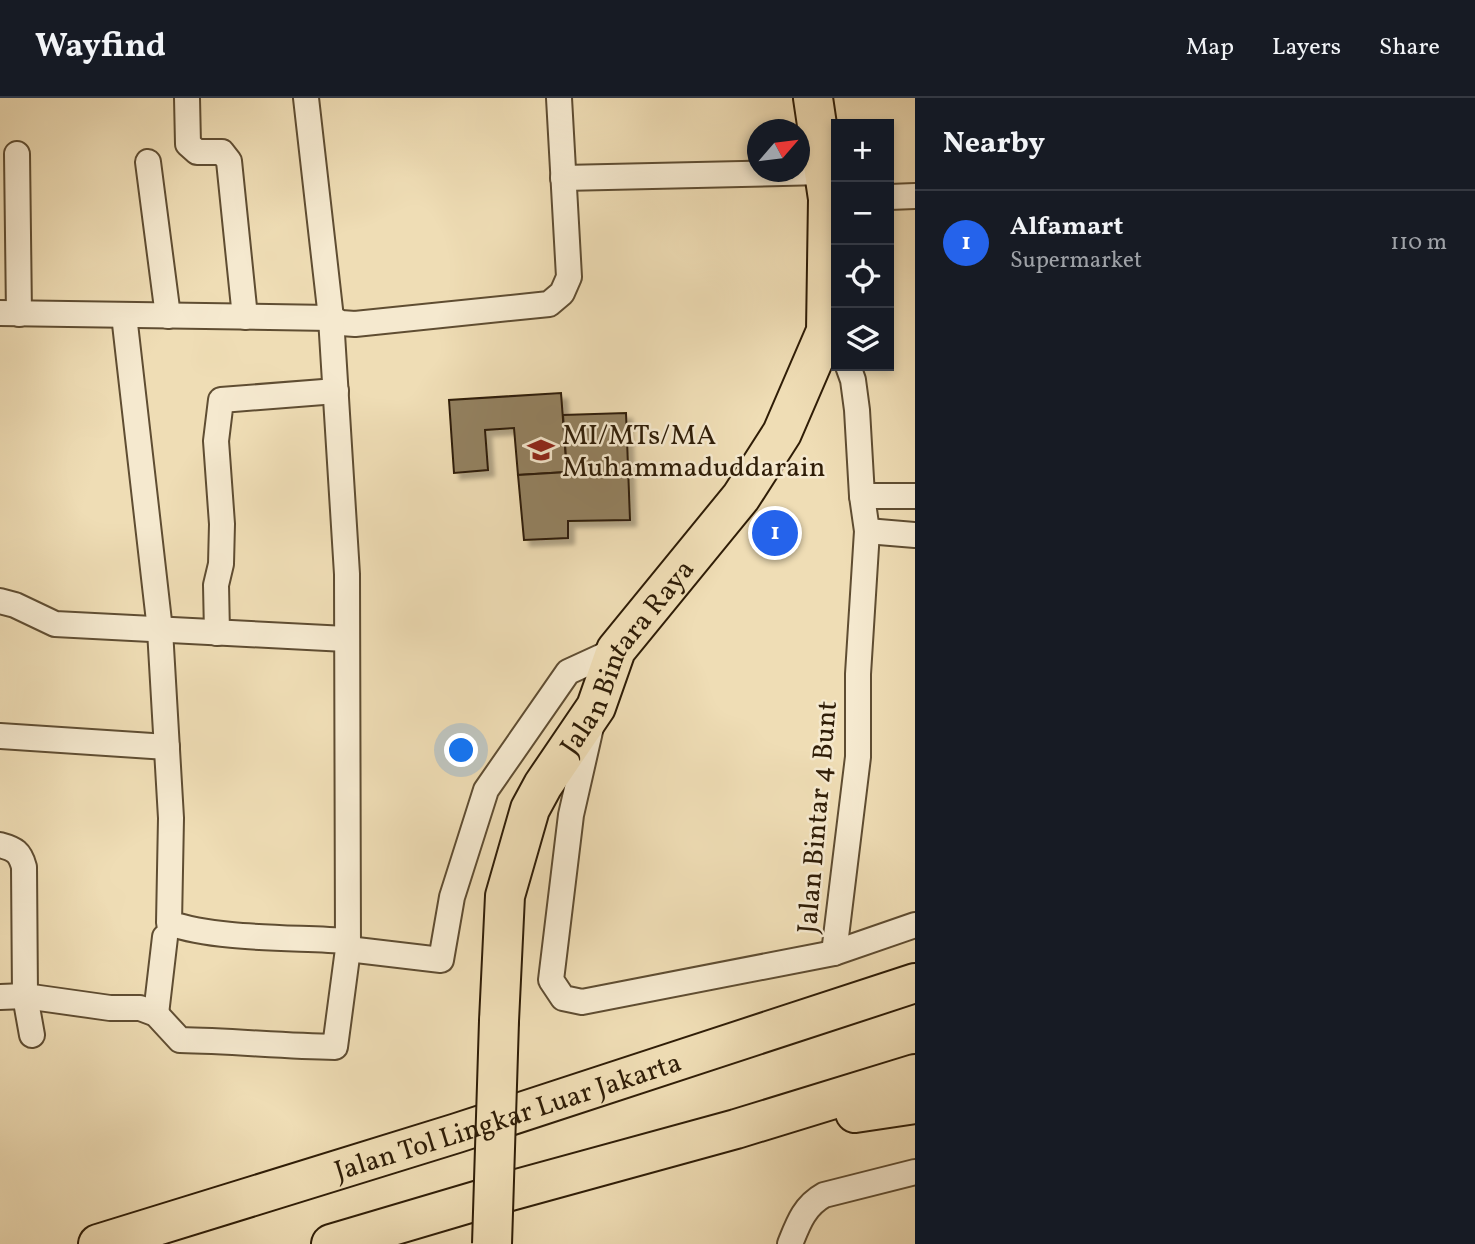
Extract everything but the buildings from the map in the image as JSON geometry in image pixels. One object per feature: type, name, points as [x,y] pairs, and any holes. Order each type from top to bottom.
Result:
[{"type":"main road","name":"Jalan Bintara Raya","points":[[492,1244],[505,896],[530,809],[543,785],[596,707],[616,650],[741,497],[782,433],[831,339],[830,190],[813,98]]},
{"type":"main road","name":"Jalan Tol Lingkar Luar Jakarta","points":[[98,1244],[457,1133],[915,983]]},
{"type":"main road","points":[[331,1244],[510,1191],[737,1129],[915,1074]]},
{"type":"main road","points":[[737,1129],[915,1104]]},
{"type":"street","points":[[187,98],[188,144],[197,152],[222,152],[229,161],[245,317]]},
{"type":"street","points":[[0,997],[25,996],[110,1008],[140,1008],[156,1014],[180,1040],[335,1047],[348,945],[347,574],[331,318],[306,98]]},
{"type":"street","points":[[18,154],[9,314],[331,318],[341,323],[355,324],[549,304],[562,293],[569,277],[559,98]]},
{"type":"street","points":[[148,162],[168,316]]},
{"type":"street","points":[[563,178],[830,190]]},
{"type":"street","points":[[894,197],[915,196]]},
{"type":"street","points":[[124,315],[160,630],[171,818],[169,923],[184,928],[348,945],[442,960],[452,897],[486,790],[568,672],[616,650]]},
{"type":"street","name":"Jalan Bintar 4 Bunt","points":[[596,707],[571,815],[551,980],[563,998],[582,1002],[834,953],[858,757],[858,674],[867,531],[862,496],[857,410],[850,371]]},
{"type":"street","points":[[217,633],[216,585],[221,564],[222,524],[216,441],[221,400],[336,391]]},
{"type":"street","points":[[862,496],[915,496]]},
{"type":"street","points":[[867,531],[915,535]]},
{"type":"street","points":[[0,601],[55,624],[346,639]]},
{"type":"street","points":[[0,736],[167,747]]},
{"type":"street","points":[[0,845],[15,849],[24,867],[25,996],[32,1035]]},
{"type":"street","points":[[834,953],[915,925]]},
{"type":"street","points":[[156,1014],[165,937]]},
{"type":"street","points":[[790,1244],[803,1214],[813,1201],[824,1195],[915,1172]]},
{"type":"place","name":"MI/MTs/MA Muhammaduddarain","points":[[541,450]]},
{"type":"place","name":"Alfamart","points":[[775,533]]}]
